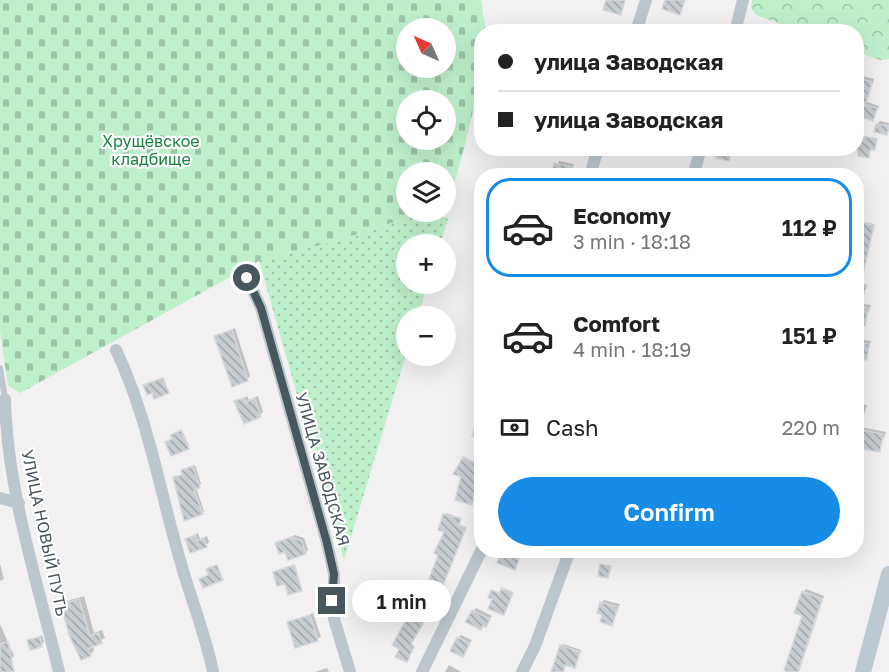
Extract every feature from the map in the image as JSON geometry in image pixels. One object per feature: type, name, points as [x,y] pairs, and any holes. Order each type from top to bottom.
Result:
[{"type":"main road","points":[[862,672],[889,574]]},
{"type":"street","points":[[638,24],[646,0]]},
{"type":"street","points":[[737,24],[743,0]]},
{"type":"street","name":"УЛИЦА ЗАВОДСКАЯ","points":[[247,278],[261,308],[327,543],[334,574],[332,613],[350,672]]},
{"type":"street","points":[[116,350],[141,408],[159,484],[213,672]]},
{"type":"street","name":"УЛИЦА НОВЫЙ ПУТЬ","points":[[5,399],[5,418],[19,504],[59,672]]},
{"type":"street","points":[[0,498],[19,504]]},
{"type":"street","points":[[422,672],[478,558]]},
{"type":"street","points":[[522,672],[535,646],[567,558]]},
{"type":"lane","points":[[0,368],[5,399]]},
{"type":"green space","name":"Хрущёвское кладбище","points":[[0,0],[481,0],[485,24],[474,24],[474,106],[456,177],[456,162],[396,162],[396,221],[339,240],[259,261],[20,393],[8,386],[0,331]]},
{"type":"green space","points":[[752,0],[889,0],[889,59],[880,60],[864,54],[864,24],[781,24],[756,15],[751,8]]},
{"type":"green space","points":[[396,221],[447,222],[443,234],[396,234],[396,294],[425,294],[421,306],[396,306],[396,366],[403,366],[344,560],[259,261],[339,240]]},
{"type":"building","points":[[606,0],[625,0],[621,15],[603,10]]},
{"type":"building","points":[[665,0],[685,0],[680,15],[662,9]]},
{"type":"building","points":[[864,80],[872,82],[865,105],[877,108],[873,121],[864,118]]},
{"type":"building","points":[[876,124],[889,126],[887,135],[874,132]]},
{"type":"building","points":[[864,137],[877,139],[875,150],[870,150],[869,158],[858,156],[864,156]]},
{"type":"building","points":[[716,156],[730,156],[729,161],[716,158]]},
{"type":"building","points":[[554,163],[572,167],[572,168],[553,168]]},
{"type":"building","points":[[864,223],[874,225],[864,270]]},
{"type":"building","points":[[864,307],[868,308],[864,326]]},
{"type":"building","points":[[232,330],[248,381],[232,387],[214,336]]},
{"type":"building","points":[[864,343],[869,344],[867,360],[864,359]]},
{"type":"building","points":[[163,378],[169,393],[154,399],[152,393],[147,395],[143,385]]},
{"type":"building","points":[[244,398],[246,402],[255,398],[261,417],[244,424],[234,401]]},
{"type":"building","points":[[181,430],[189,449],[171,456],[165,442],[172,439],[170,435]]},
{"type":"building","points":[[864,430],[883,434],[880,452],[864,449]]},
{"type":"building","points":[[463,457],[474,463],[472,505],[455,500],[461,477],[453,474]]},
{"type":"building","points":[[193,466],[200,488],[194,490],[203,514],[184,521],[173,477],[182,475],[181,470]]},
{"type":"building","points":[[443,514],[461,519],[459,525],[466,528],[438,598],[411,644],[414,647],[407,662],[395,657],[399,649],[392,645],[429,579],[438,555],[434,553],[444,532],[438,530]]},
{"type":"building","points":[[195,535],[197,541],[204,538],[207,547],[190,553],[185,539]]},
{"type":"building","points":[[291,537],[302,541],[306,554],[288,560],[285,552],[279,554],[275,543]]},
{"type":"building","points":[[498,558],[519,559],[515,570],[497,563]]},
{"type":"building","points":[[600,564],[611,566],[608,578],[598,576]]},
{"type":"building","points":[[217,565],[223,580],[203,588],[199,579],[208,575],[206,569]]},
{"type":"building","points":[[294,565],[302,591],[288,595],[285,584],[277,586],[273,572]]},
{"type":"building","points":[[502,588],[513,593],[504,615],[488,609],[492,599],[488,598],[491,590],[499,593]]},
{"type":"building","points":[[802,591],[822,599],[798,672],[790,672],[784,670],[802,616],[794,613]]},
{"type":"building","points":[[79,599],[90,636],[98,633],[102,643],[88,649],[91,656],[81,660],[69,635],[61,605]]},
{"type":"building","points":[[600,602],[618,607],[612,626],[600,622],[602,615],[597,613]]},
{"type":"building","points":[[472,610],[490,619],[486,627],[483,626],[481,630],[465,622]]},
{"type":"building","points":[[310,615],[318,641],[295,648],[287,622]]},
{"type":"building","points":[[40,637],[42,647],[30,650],[27,640]]},
{"type":"building","points":[[457,637],[470,643],[463,657],[450,651]]},
{"type":"building","points":[[8,642],[14,672],[0,672],[0,644]]},
{"type":"building","points":[[560,645],[580,652],[575,668],[565,665],[563,672],[551,672]]},
{"type":"route","points":[[247,278],[261,308],[327,543],[335,580],[332,601]]}]
